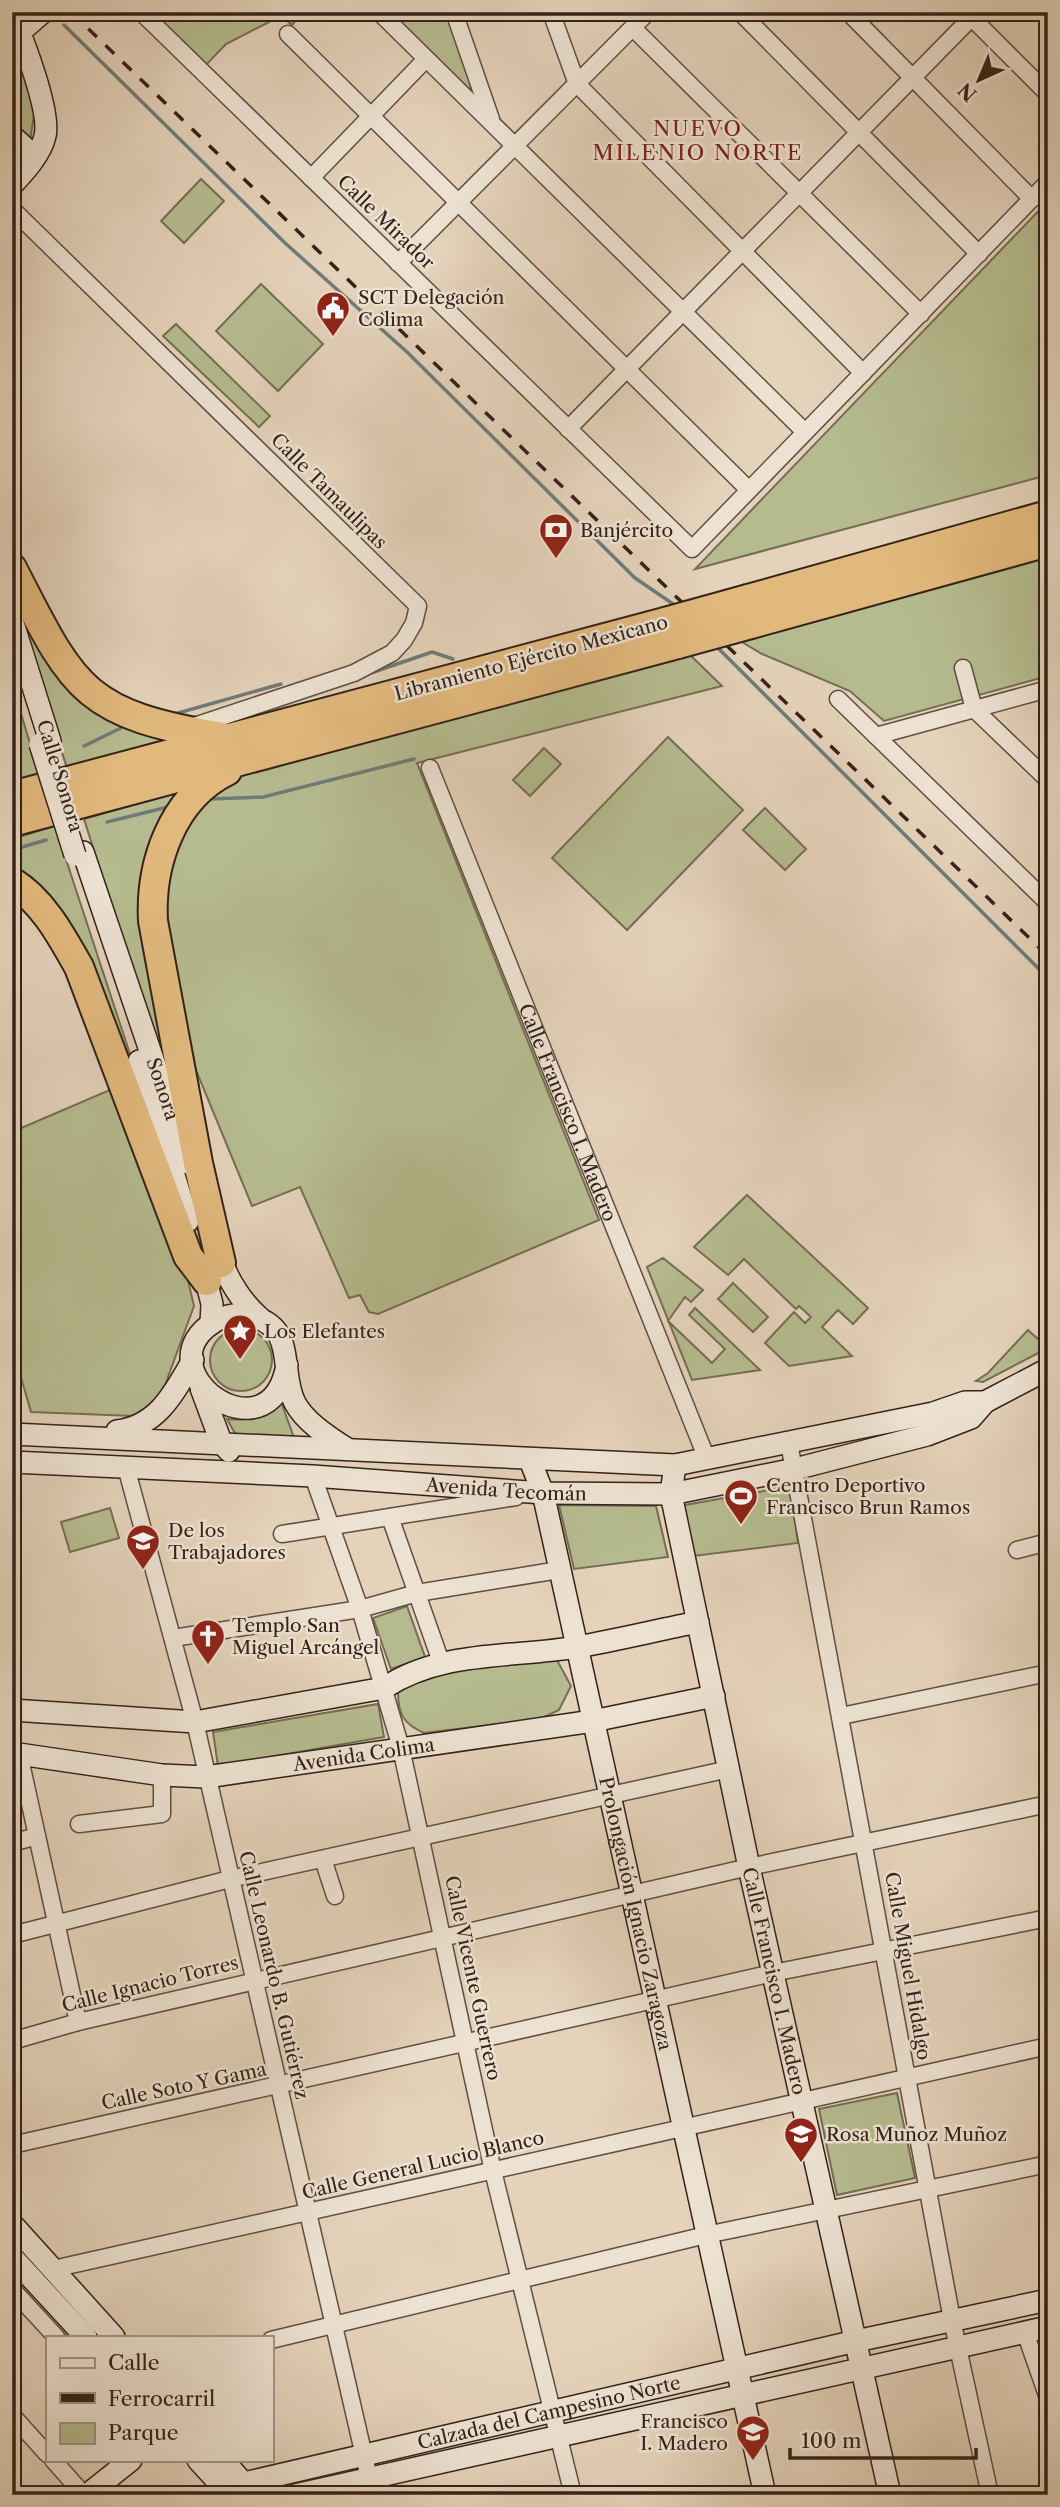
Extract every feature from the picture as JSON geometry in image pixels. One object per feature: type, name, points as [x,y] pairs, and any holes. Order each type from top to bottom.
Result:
[{"type":"highway","name":"Libramiento Ejército Mexicano","points":[[16,815],[246,748],[750,611],[1048,515]]},
{"type":"highway","name":"Libramiento Ejército Mexicano","points":[[750,611],[1048,542]]},
{"type":"highway","points":[[12,568],[60,660],[79,683],[103,703],[147,723],[246,748]]},
{"type":"highway","points":[[214,1272],[198,1163],[153,921],[152,897],[161,851],[191,799],[246,748]]},
{"type":"highway","points":[[12,882],[26,891],[43,912],[79,967],[188,1256],[214,1272]]},
{"type":"street","points":[[12,185],[34,156],[45,135],[43,106],[15,29],[43,12]]},
{"type":"street","name":"Calle Mirador","points":[[141,12],[692,549],[750,490]]},
{"type":"street","points":[[379,12],[806,432]]},
{"type":"street","points":[[454,12],[493,124]]},
{"type":"street","points":[[551,12],[577,84],[863,373]]},
{"type":"street","points":[[398,263],[648,12]]},
{"type":"street","points":[[740,12],[979,254]]},
{"type":"street","points":[[848,12],[1032,199]]},
{"type":"street","points":[[568,429],[859,133],[971,14],[1048,94]]},
{"type":"street","points":[[633,27],[921,314]]},
{"type":"street","points":[[288,34],[750,490],[1048,183]]},
{"type":"street","points":[[311,178],[426,59]]},
{"type":"street","points":[[12,136],[34,156]]},
{"type":"street","name":"Calle Tamaulipas","points":[[12,209],[418,606],[414,624],[392,653],[354,673],[182,730]]},
{"type":"street","name":"Calle Sonora","points":[[12,620],[45,743],[79,854]]},
{"type":"street","name":"Calle Sonora","points":[[12,658],[45,743]]},
{"type":"street","points":[[963,668],[974,709],[1048,780]]},
{"type":"street","points":[[876,736],[1048,689]]},
{"type":"street","points":[[838,699],[1048,903]]},
{"type":"street","name":"Calle Francisco I. Madero","points":[[430,768],[707,1459]]},
{"type":"street","name":"Sonora","points":[[79,854],[214,1272],[211,1324]]},
{"type":"street","name":"Sonora","points":[[214,1272],[281,1337],[303,1448],[313,1476]]},
{"type":"street","points":[[71,1437],[129,1430],[148,1422],[163,1407],[193,1360],[198,1340],[211,1324],[234,1314],[260,1318]]},
{"type":"street","points":[[193,1360],[221,1442],[247,1473]]},
{"type":"street","points":[[200,1386],[212,1398],[226,1406],[242,1408],[258,1405],[272,1396],[282,1383],[288,1365]]},
{"type":"street","name":"Avenida Tecomán","points":[[12,1462],[313,1476],[543,1493],[671,1494],[795,1469],[955,1426],[971,1418],[985,1402],[1048,1369]]},
{"type":"street","points":[[295,1402],[321,1432],[348,1450]]},
{"type":"street","name":"Avenida Tecomán","points":[[12,1434],[675,1465],[933,1413],[965,1402],[985,1402]]},
{"type":"street","name":"Calle Miguel Hidalgo","points":[[789,1443],[952,2320],[990,2495]]},
{"type":"street","name":"Prolongación Ignacio Zaragoza","points":[[530,1460],[543,1493],[765,2495]]},
{"type":"street","name":"Calle Francisco I. Madero","points":[[675,1465],[671,1494],[749,1867],[890,2495]]},
{"type":"street","name":"Calle Leonardo B. Gutiérrez","points":[[125,1467],[195,1722],[371,2486]]},
{"type":"street","name":"Calle Vicente Guerrero","points":[[313,1476],[360,1609],[401,1748],[493,2171],[573,2495]]},
{"type":"street","points":[[282,1534],[543,1493]]},
{"type":"street","points":[[390,1517],[440,1662]]},
{"type":"street","points":[[1017,1550],[1048,1542]]},
{"type":"street","points":[[173,1638],[360,1609],[417,1593],[559,1570]]},
{"type":"street","points":[[12,1710],[195,1722],[384,1688],[408,1672],[440,1662],[576,1647],[698,1622]]},
{"type":"street","points":[[841,1716],[1048,1673]]},
{"type":"street","name":"Avenida Colima","points":[[14,1754],[162,1775],[206,1777],[593,1721],[714,1696]]},
{"type":"street","points":[[14,1754],[37,1836],[78,2022]]},
{"type":"street","points":[[12,1935],[230,1879],[729,1769]]},
{"type":"street","points":[[79,1824],[162,1814],[162,1775]]},
{"type":"street","name":"Calle Ignacio Torres","points":[[12,2041],[78,2022],[631,1893],[1048,1804]]},
{"type":"street","points":[[12,1843],[37,1836]]},
{"type":"street","points":[[323,1859],[335,1896]]},
{"type":"street","name":"Calle Soto Y Gama","points":[[12,2145],[467,2045],[774,1973],[1048,1918]]},
{"type":"street","name":"Calle General Lucio Blanco","points":[[53,2269],[1048,2046]]},
{"type":"street","points":[[273,2340],[706,2235],[1048,2164]]},
{"type":"street","points":[[12,2224],[113,2336]]},
{"type":"street","points":[[12,2257],[85,2336]]},
{"type":"street","points":[[12,2289],[55,2336]]},
{"type":"street","name":"Calzada del Campesino Norte","points":[[242,2491],[363,2455],[856,2341],[1048,2300]]},
{"type":"street","name":"Calzada del Campesino Norte","points":[[295,2495],[371,2486],[510,2445],[1048,2328]]},
{"type":"street","points":[[1025,2332],[1048,2398]]},
{"type":"street","points":[[12,2415],[46,2453]]},
{"type":"street","points":[[505,2422],[510,2445]]},
{"type":"street","points":[[461,2432],[466,2456]]},
{"type":"street","points":[[55,2462],[86,2495],[128,2462]]},
{"type":"street","points":[[201,2462],[242,2491]]},
{"type":"street","points":[[224,2462],[242,2491]]},
{"type":"green space","points":[[154,12],[303,12],[292,25],[281,16],[226,44],[204,67]]},
{"type":"green space","points":[[385,12],[450,12],[475,87],[467,89]]},
{"type":"green space","points":[[17,55],[35,108],[30,141],[12,121],[12,58]]},
{"type":"green space","points":[[201,179],[224,201],[184,243],[161,221]]},
{"type":"green space","points":[[1048,201],[1048,475],[695,569]]},
{"type":"green space","points":[[261,284],[323,344],[278,391],[216,331]]},
{"type":"green space","points":[[176,324],[270,416],[259,427],[163,336]]},
{"type":"green space","points":[[1048,555],[1048,676],[884,721],[850,691],[762,654],[734,637]]},
{"type":"green space","points":[[12,579],[52,660],[172,739],[69,774],[12,600]]},
{"type":"green space","points":[[686,651],[722,686],[417,763],[599,1220],[378,1314],[369,1312],[360,1295],[349,1298],[300,1187],[252,1206],[184,1041],[158,900],[179,831],[225,779]]},
{"type":"green space","points":[[12,684],[42,783],[12,790]]},
{"type":"green space","points":[[668,737],[743,810],[627,930],[552,858]]},
{"type":"green space","points":[[544,748],[561,764],[530,796],[513,780]]},
{"type":"green space","points":[[190,789],[156,841],[196,1174],[84,819]]},
{"type":"green space","points":[[765,808],[806,849],[785,870],[743,830]]},
{"type":"green space","points":[[55,826],[170,1176],[74,941],[12,871],[12,839]]},
{"type":"green space","points":[[112,1089],[185,1268],[194,1306],[165,1385],[155,1401],[134,1416],[31,1412],[12,1346],[12,1253],[20,1250],[12,1229],[12,1132]]},
{"type":"green space","points":[[747,1195],[868,1308],[853,1324],[838,1310],[822,1327],[852,1356],[789,1366],[765,1343],[794,1312],[805,1323],[811,1317],[799,1306],[796,1309],[744,1259],[728,1275],[694,1247]]},
{"type":"green space","points":[[663,1258],[703,1290],[691,1302],[685,1297],[668,1321],[647,1267]]},
{"type":"green space","points":[[733,1283],[768,1317],[753,1332],[718,1299]]},
{"type":"green space","points":[[695,1308],[760,1370],[692,1380],[669,1322],[712,1363],[725,1349],[689,1315]]},
{"type":"green space","points":[[235,1329],[247,1329],[263,1338],[270,1348],[270,1372],[263,1382],[247,1391],[235,1391],[224,1386],[215,1377],[210,1366],[210,1354],[215,1343],[224,1334]]},
{"type":"green space","points":[[1028,1330],[1048,1348],[983,1382],[976,1381],[988,1373]]},
{"type":"green space","points":[[280,1399],[293,1435],[289,1439],[237,1437],[227,1419],[256,1416]]},
{"type":"green space","name":"Centro Deportivo Francisco Brun Ramos","points":[[786,1487],[791,1491],[798,1543],[693,1556],[682,1509],[685,1505]]},
{"type":"green space","points":[[559,1505],[656,1506],[668,1557],[574,1569]]},
{"type":"green space","points":[[110,1508],[119,1538],[70,1552],[61,1522]]},
{"type":"green space","points":[[407,1606],[425,1657],[391,1669],[373,1618]]},
{"type":"green space","points":[[535,1655],[557,1660],[571,1686],[559,1710],[540,1719],[424,1733],[411,1726],[401,1713],[398,1692],[414,1677]]},
{"type":"green space","points":[[378,1704],[384,1737],[218,1766],[213,1732]]},
{"type":"green space","points":[[897,2093],[915,2178],[837,2195],[819,2109]]},
{"type":"waterway","points":[[64,25],[285,243],[407,352],[635,578],[676,606]]},
{"type":"waterway","points":[[716,646],[1048,978]]},
{"type":"waterway","points":[[368,674],[432,652],[453,659]]},
{"type":"waterway","points":[[171,715],[281,684]]},
{"type":"waterway","points":[[84,746],[121,728]]},
{"type":"waterway","points":[[211,799],[263,797],[414,759]]},
{"type":"waterway","points":[[12,770],[16,769]]},
{"type":"waterway","points":[[107,822],[168,807]]},
{"type":"waterway","points":[[12,850],[46,840]]},
{"type":"waterway","points":[[59,2329],[66,2336]]},
{"type":"railway","points":[[71,12],[1048,956]]},
{"type":"place","name":"SCT Delegación Colima","points":[[333,338]]},
{"type":"place","name":"Banjército","points":[[556,560]]},
{"type":"place","name":"Los Elefantes","points":[[240,1361]]},
{"type":"place","name":"Centro Deportivo Francisco Brun Ramos","points":[[741,1526]]},
{"type":"place","name":"De los Trabajadores","points":[[143,1571]]},
{"type":"place","name":"Templo San Miguel Arcángel","points":[[208,1666]]},
{"type":"place","name":"Rosa Muñoz Muñoz","points":[[801,2164]]},
{"type":"place","name":"Francisco I. Madero","points":[[753,2462]]},
{"type":"district","name":"NUEVO MILENIO NORTE","points":[[698,140]]}]
